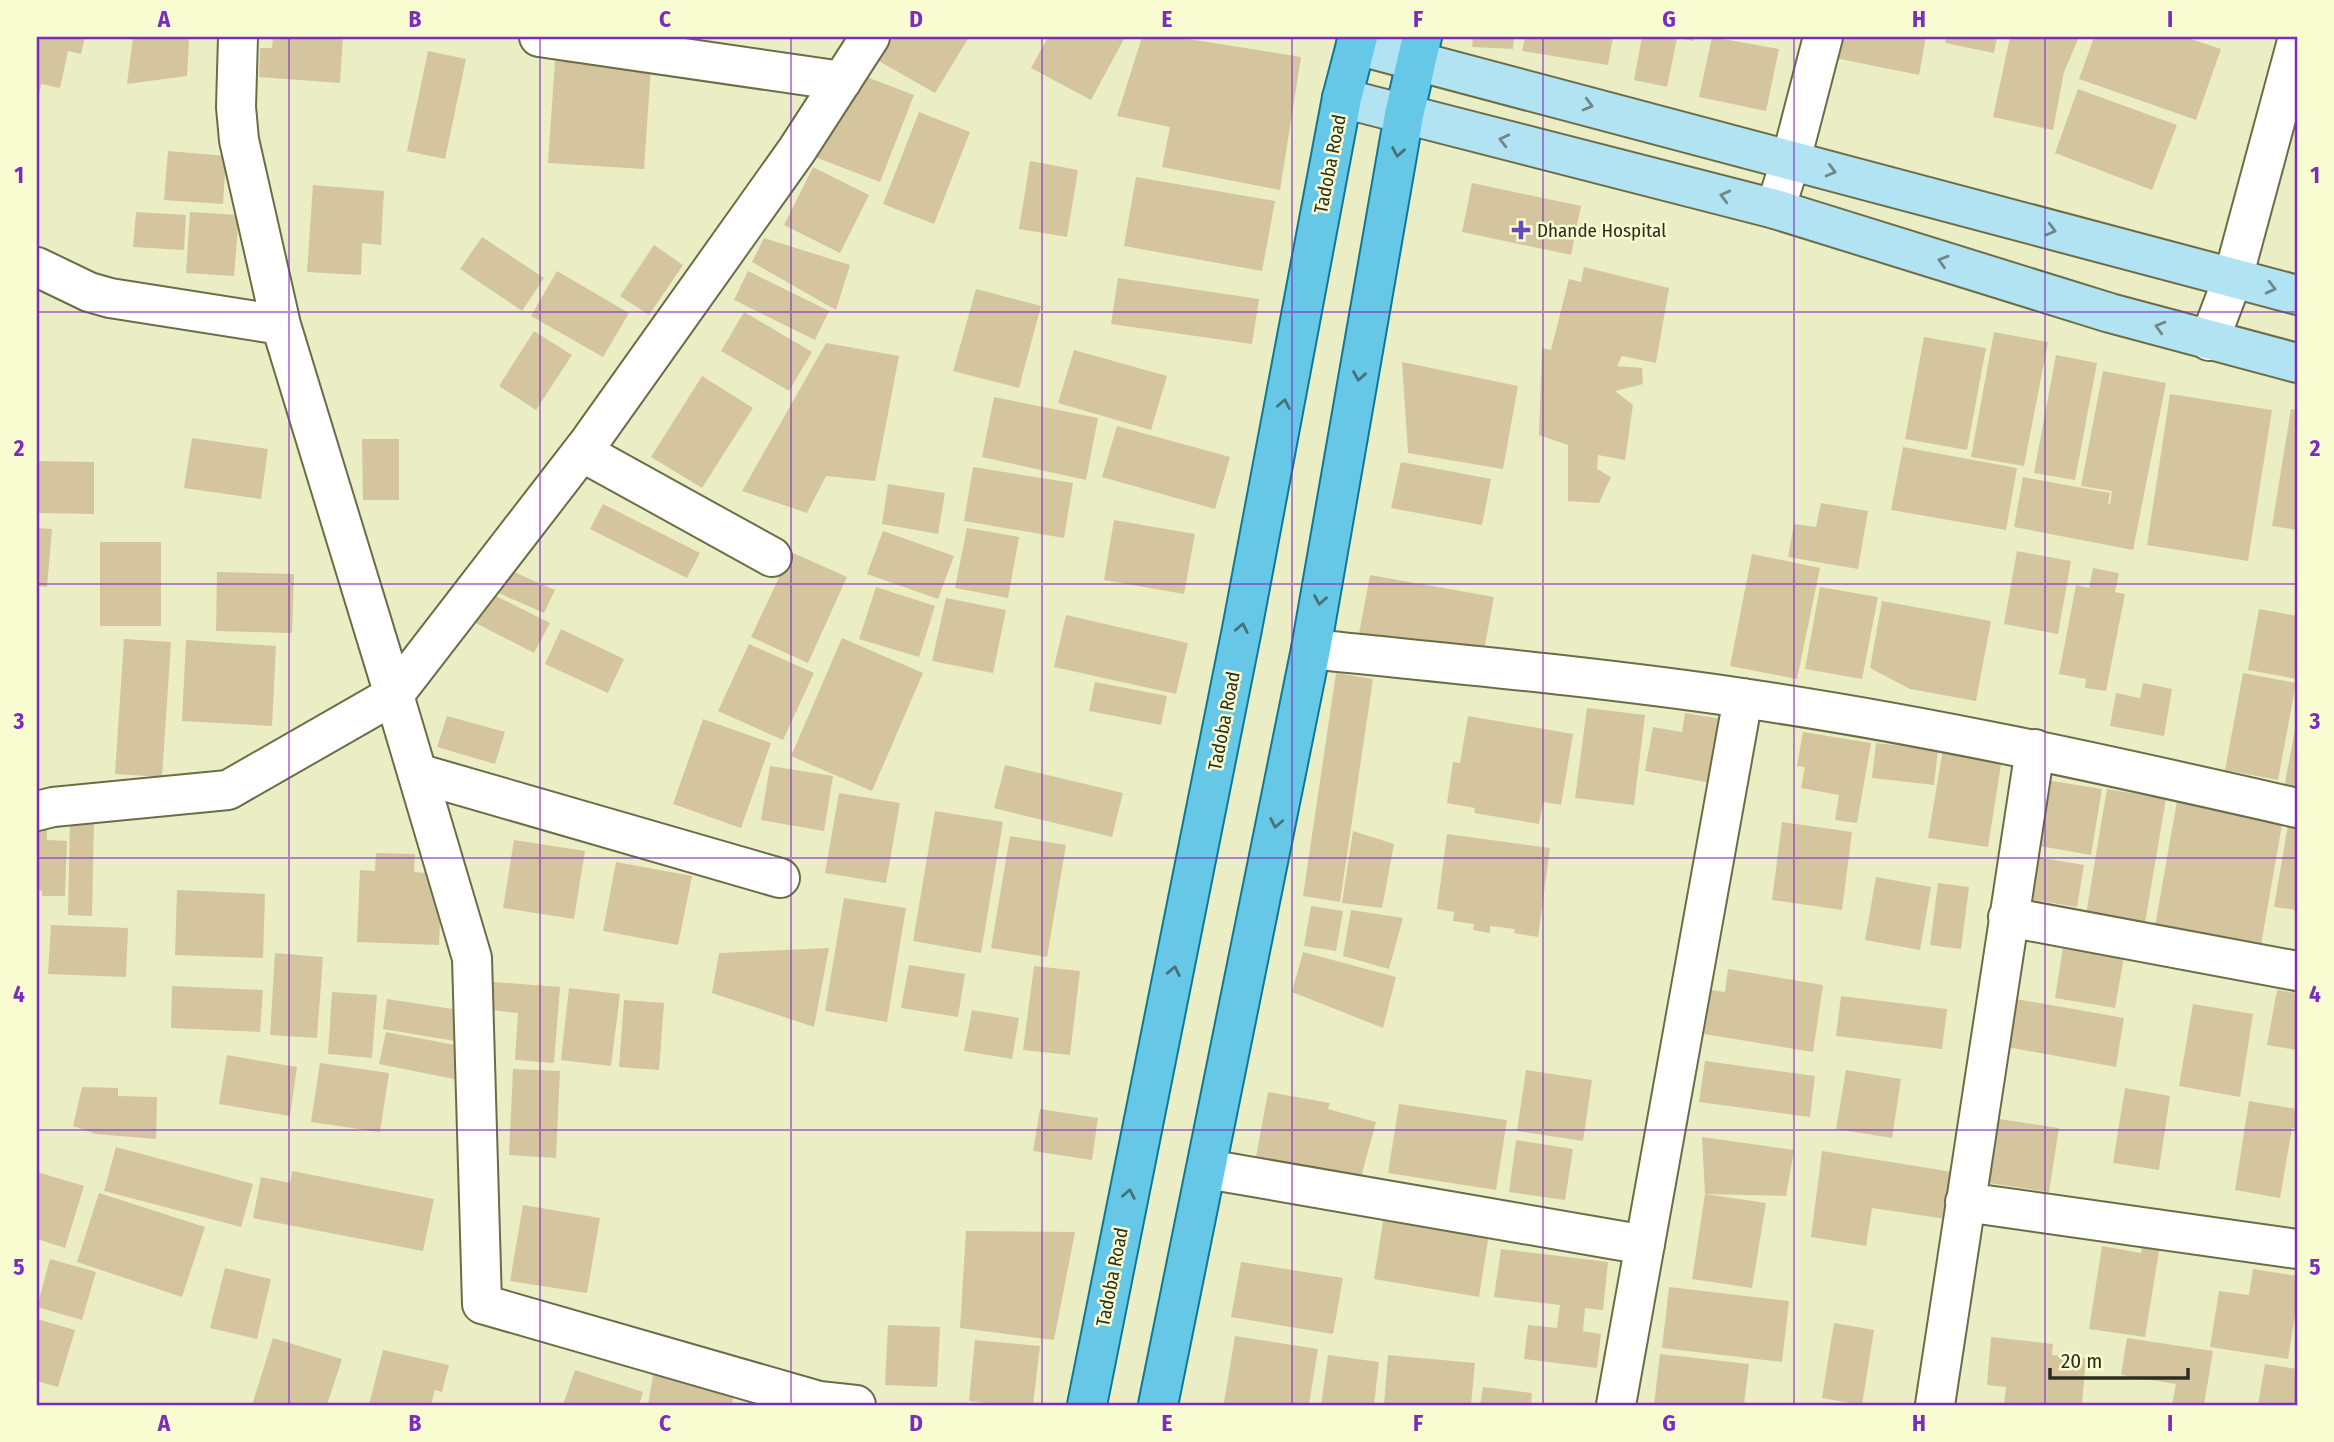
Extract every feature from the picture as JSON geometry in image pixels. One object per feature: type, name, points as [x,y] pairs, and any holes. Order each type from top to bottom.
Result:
[{"type":"main road","name":"Tadoba Road","points":[[1087,1405],[1240,642],[1342,98],[1357,41]]},
{"type":"main road","points":[[1158,1405],[1311,649],[1419,48]]},
{"type":"street","points":[[237,37],[236,107],[239,140],[281,325],[472,958],[482,1304],[819,1401],[856,1405]]},
{"type":"street","points":[[539,37],[842,80]]},
{"type":"street","points":[[37,811],[52,807],[228,790],[394,695],[582,452],[797,150],[870,37]]},
{"type":"street","points":[[1776,209],[1823,37]]},
{"type":"street","points":[[1357,41],[1419,48],[1791,160],[2297,295]]},
{"type":"street","points":[[2209,341],[2234,278],[2287,41]]},
{"type":"street","points":[[1342,98],[1776,209],[2110,313],[2297,363]]},
{"type":"street","points":[[37,267],[89,292],[110,298],[281,325]]},
{"type":"street","points":[[582,452],[772,557]]},
{"type":"street","points":[[1311,649],[1552,674],[1743,698],[2035,749],[2297,808]]},
{"type":"street","points":[[1616,1405],[1743,698]]},
{"type":"street","points":[[1935,1405],[2035,749]]},
{"type":"street","points":[[416,773],[780,878]]},
{"type":"street","points":[[2008,917],[2297,971]]},
{"type":"street","points":[[1207,1169],[1645,1245]]},
{"type":"street","points":[[1965,1202],[2297,1249]]},
{"type":"building","points":[[37,37],[85,37],[81,54],[68,51],[60,88],[41,84],[38,101]]},
{"type":"building","points":[[133,37],[189,39],[187,76],[127,84]]},
{"type":"building","points":[[273,37],[343,37],[340,83],[259,77],[260,48],[272,48]]},
{"type":"building","points":[[891,37],[969,37],[935,93],[877,60]]},
{"type":"building","points":[[1048,37],[1125,37],[1091,100],[1031,68]]},
{"type":"building","points":[[1142,37],[1176,37],[1301,57],[1280,190],[1162,167],[1170,127],[1117,116]]},
{"type":"building","points":[[1473,37],[1514,37],[1513,49],[1472,47]]},
{"type":"building","points":[[1525,37],[1613,37],[1608,65],[1522,51]]},
{"type":"building","points":[[1642,37],[1695,37],[1694,41],[1677,38],[1667,87],[1634,80]]},
{"type":"building","points":[[1712,37],[1779,49],[1766,111],[1699,97]]},
{"type":"building","points":[[1840,37],[1926,37],[1919,75],[1835,58]]},
{"type":"building","points":[[1946,37],[1997,37],[1994,53],[1945,43]]},
{"type":"building","points":[[2010,37],[2079,37],[2064,72],[2053,130],[1993,117]]},
{"type":"building","points":[[2094,37],[2185,37],[2221,49],[2196,120],[2079,79]]},
{"type":"building","points":[[428,51],[466,59],[445,159],[407,151]]},
{"type":"building","points":[[555,61],[651,67],[644,169],[548,163]]},
{"type":"building","points":[[864,76],[914,95],[880,182],[815,157]]},
{"type":"building","points":[[2078,89],[2177,125],[2152,190],[2055,153]]},
{"type":"building","points":[[919,112],[970,132],[934,224],[883,204]]},
{"type":"building","points":[[168,151],[226,156],[223,204],[164,200]]},
{"type":"building","points":[[1030,161],[1078,170],[1067,237],[1019,229]]},
{"type":"building","points":[[813,167],[869,195],[840,253],[784,225]]},
{"type":"building","points":[[1136,177],[1275,201],[1262,271],[1124,246]]},
{"type":"building","points":[[1472,183],[1581,206],[1571,255],[1462,232]]},
{"type":"building","points":[[313,185],[384,191],[381,245],[362,243],[361,275],[307,272]]},
{"type":"building","points":[[136,212],[186,215],[184,250],[133,247]]},
{"type":"building","points":[[190,212],[239,215],[234,276],[186,273]]},
{"type":"building","points":[[482,237],[544,278],[522,311],[460,269]]},
{"type":"building","points":[[764,238],[850,265],[836,310],[752,262]]},
{"type":"building","points":[[654,245],[683,265],[649,315],[620,296]]},
{"type":"building","name":"Dhande Hospital","points":[[1584,267],[1669,288],[1656,363],[1622,356],[1617,366],[1642,368],[1643,384],[1615,391],[1633,405],[1625,460],[1598,455],[1597,469],[1611,477],[1599,503],[1568,501],[1568,445],[1539,435],[1542,348],[1551,350],[1569,279],[1581,282]]},
{"type":"building","points":[[557,271],[629,313],[603,357],[531,316]]},
{"type":"building","points":[[748,271],[829,311],[815,340],[734,300]]},
{"type":"building","points":[[1118,278],[1259,299],[1252,344],[1111,324]]},
{"type":"building","points":[[976,289],[1041,306],[1019,388],[953,371]]},
{"type":"building","points":[[744,312],[812,352],[789,391],[721,351]]},
{"type":"building","points":[[534,331],[572,355],[536,410],[499,386]]},
{"type":"building","points":[[1994,332],[2048,342],[2024,466],[1971,457]]},
{"type":"building","points":[[1924,337],[1986,348],[1967,450],[1905,439]]},
{"type":"building","points":[[826,343],[899,356],[875,481],[826,476],[807,513],[742,491]]},
{"type":"building","points":[[1074,350],[1167,376],[1151,430],[1058,403]]},
{"type":"building","points":[[2056,355],[2097,363],[2075,480],[2034,473]]},
{"type":"building","points":[[1402,362],[1518,386],[1503,469],[1408,453]]},
{"type":"building","points":[[2103,371],[2166,383],[2133,550],[2014,527],[2023,477],[2110,493],[2110,504],[2112,491],[2081,486]]},
{"type":"building","points":[[702,376],[753,408],[702,488],[651,457]]},
{"type":"building","points":[[2170,394],[2272,410],[2248,561],[2147,545]]},
{"type":"building","points":[[994,397],[1098,418],[1086,480],[982,457]]},
{"type":"building","points":[[2291,409],[2297,410],[2297,530],[2272,526]]},
{"type":"building","points":[[1117,426],[1230,457],[1215,509],[1102,477]]},
{"type":"building","points":[[192,438],[268,449],[261,499],[184,488]]},
{"type":"building","points":[[362,439],[399,439],[399,500],[363,500]]},
{"type":"building","points":[[1903,447],[2017,468],[2006,530],[1891,510]]},
{"type":"building","points":[[37,461],[94,462],[94,514],[37,513]]},
{"type":"building","points":[[1401,462],[1491,479],[1482,525],[1391,508]]},
{"type":"building","points":[[973,467],[1073,483],[1064,538],[964,521]]},
{"type":"building","points":[[888,484],[945,493],[938,534],[882,524]]},
{"type":"building","points":[[1821,503],[1868,511],[1858,569],[1788,557],[1794,524],[1816,527]]},
{"type":"building","points":[[603,504],[700,553],[687,578],[590,529]]},
{"type":"building","points":[[1114,520],[1195,534],[1184,594],[1104,580]]},
{"type":"building","points":[[37,528],[52,529],[47,587],[37,586]]},
{"type":"building","points":[[967,528],[1019,537],[1008,598],[955,588]]},
{"type":"building","points":[[883,531],[954,556],[938,599],[867,574]]},
{"type":"building","points":[[100,542],[161,542],[161,626],[100,626]]},
{"type":"building","points":[[2017,551],[2071,561],[2058,634],[2004,624]]},
{"type":"building","points":[[791,552],[847,577],[808,663],[751,637]]},
{"type":"building","points":[[1752,554],[1820,568],[1797,679],[1730,666]]},
{"type":"building","points":[[505,568],[555,590],[544,613],[494,591]]},
{"type":"building","points":[[2093,568],[2119,573],[2115,592],[2125,594],[2106,691],[2085,688],[2086,679],[2059,674],[2076,585],[2089,588]]},
{"type":"building","points":[[217,572],[294,574],[292,633],[216,631]]},
{"type":"building","points":[[1370,575],[1494,597],[1482,661],[1358,639]]},
{"type":"building","points":[[876,587],[935,606],[919,657],[859,639]]},
{"type":"building","points":[[1820,587],[1878,597],[1862,679],[1805,669]]},
{"type":"building","points":[[482,589],[550,623],[534,653],[466,618]]},
{"type":"building","points":[[946,598],[1006,610],[993,673],[932,661]]},
{"type":"building","points":[[1882,601],[1991,621],[1976,701],[1910,689],[1870,668]]},
{"type":"building","points":[[2259,609],[2297,616],[2297,679],[2248,670]]},
{"type":"building","points":[[1066,615],[1188,643],[1176,694],[1054,667]]},
{"type":"building","points":[[561,629],[624,659],[608,693],[545,664]]},
{"type":"building","points":[[842,638],[923,673],[872,791],[791,756]]},
{"type":"building","points":[[124,639],[171,642],[162,777],[115,774]]},
{"type":"building","points":[[186,640],[276,646],[272,726],[182,721]]},
{"type":"building","points":[[749,644],[814,673],[783,740],[718,711]]},
{"type":"building","points":[[1336,673],[1373,679],[1340,902],[1303,896]]},
{"type":"building","points":[[2243,673],[2296,683],[2278,780],[2225,770]]},
{"type":"building","points":[[1095,682],[1167,696],[1161,725],[1089,711]]},
{"type":"building","points":[[2143,683],[2172,689],[2164,736],[2110,726],[2116,693],[2140,698]]},
{"type":"building","points":[[1587,708],[1645,715],[1634,805],[1575,798]]},
{"type":"building","points":[[1685,713],[1722,719],[1711,783],[1645,771],[1653,727],[1682,732]]},
{"type":"building","points":[[447,716],[505,732],[495,764],[437,747]]},
{"type":"building","points":[[1468,716],[1573,734],[1561,805],[1543,802],[1539,824],[1474,813],[1475,808],[1447,803],[1453,762],[1460,763]]},
{"type":"building","points":[[703,719],[771,743],[741,828],[673,804]]},
{"type":"building","points":[[2297,724],[2297,790],[2284,788]]},
{"type":"building","points":[[1803,732],[1871,743],[1857,823],[1835,820],[1839,795],[1801,788],[1805,767],[1797,766]]},
{"type":"building","points":[[1876,743],[1938,750],[1934,785],[1872,778]]},
{"type":"building","points":[[1943,749],[2002,758],[1988,847],[1928,838]]},
{"type":"building","points":[[1005,765],[1123,793],[1112,837],[994,808]]},
{"type":"building","points":[[770,766],[833,776],[824,831],[761,820]]},
{"type":"building","points":[[2046,780],[2102,789],[2091,855],[2034,845]]},
{"type":"building","points":[[2107,789],[2166,799],[2145,923],[2086,914]]},
{"type":"building","points":[[839,793],[900,803],[886,883],[825,873]]},
{"type":"building","points":[[2177,801],[2283,819],[2261,945],[2155,926]]},
{"type":"building","points":[[935,811],[1003,822],[981,953],[913,941]]},
{"type":"building","points":[[2290,813],[2297,814],[2297,910],[2274,907]]},
{"type":"building","points":[[70,819],[94,820],[92,916],[68,915]]},
{"type":"building","points":[[1782,822],[1852,832],[1842,910],[1772,900]]},
{"type":"building","points":[[37,823],[47,823],[47,840],[67,841],[65,896],[42,896],[42,891],[37,891]]},
{"type":"building","points":[[1353,831],[1394,844],[1382,908],[1342,903]]},
{"type":"building","points":[[1447,834],[1550,848],[1538,937],[1514,933],[1515,929],[1490,926],[1490,933],[1473,930],[1474,924],[1453,921],[1454,912],[1437,909]]},
{"type":"building","points":[[1010,836],[1066,845],[1047,957],[991,948]]},
{"type":"building","points":[[514,840],[585,851],[574,919],[503,908]]},
{"type":"building","points":[[376,853],[415,854],[414,872],[442,874],[439,945],[357,942],[360,870],[375,871]]},
{"type":"building","points":[[2018,854],[2084,865],[2077,907],[2011,896]]},
{"type":"building","points":[[616,862],[692,876],[678,945],[603,931]]},
{"type":"building","points":[[1876,877],[1931,887],[1920,950],[1865,940]]},
{"type":"building","points":[[1938,883],[1969,887],[1961,949],[1930,945]]},
{"type":"building","points":[[177,890],[265,894],[263,958],[175,955]]},
{"type":"building","points":[[844,898],[906,908],[887,1022],[825,1011]]},
{"type":"building","points":[[1311,906],[1343,911],[1336,951],[1304,946]]},
{"type":"building","points":[[1351,910],[1403,918],[1389,969],[1343,956]]},
{"type":"building","points":[[51,925],[128,928],[126,977],[48,974]]},
{"type":"building","points":[[2063,947],[2124,957],[2115,1008],[2055,998]]},
{"type":"building","points":[[829,948],[814,1027],[712,993],[719,953]]},
{"type":"building","points":[[1303,952],[1396,977],[1383,1028],[1292,992]]},
{"type":"building","points":[[275,953],[323,957],[317,1038],[270,1035]]},
{"type":"building","points":[[909,965],[965,974],[958,1017],[901,1008]]},
{"type":"building","points":[[1034,966],[1080,971],[1070,1055],[1023,1050]]},
{"type":"building","points":[[1728,969],[1823,985],[1813,1052],[1704,1034],[1711,990],[1725,992]]},
{"type":"building","points":[[493,982],[560,987],[554,1063],[515,1060],[518,1013],[491,1010]]},
{"type":"building","points":[[172,986],[263,990],[260,1032],[171,1028]]},
{"type":"building","points":[[569,988],[620,994],[611,1066],[561,1060]]},
{"type":"building","points":[[2277,990],[2297,993],[2297,1050],[2267,1045]]},
{"type":"building","points":[[332,992],[377,995],[372,1058],[328,1054]]},
{"type":"building","points":[[1841,996],[1947,1009],[1942,1049],[1836,1036]]},
{"type":"building","points":[[387,999],[466,1011],[461,1042],[383,1029]]},
{"type":"building","points":[[2016,999],[2124,1018],[2116,1067],[2007,1047]]},
{"type":"building","points":[[624,1000],[664,1003],[659,1070],[619,1067]]},
{"type":"building","points":[[2193,1004],[2253,1014],[2240,1097],[2179,1086]]},
{"type":"building","points":[[972,1010],[1019,1018],[1012,1059],[964,1051]]},
{"type":"building","points":[[386,1032],[466,1047],[459,1080],[379,1064]]},
{"type":"building","points":[[227,1055],[297,1067],[290,1116],[219,1104]]},
{"type":"building","points":[[1705,1061],[1815,1076],[1810,1117],[1699,1102]]},
{"type":"building","points":[[320,1063],[389,1073],[380,1132],[311,1122]]},
{"type":"building","points":[[513,1069],[560,1071],[556,1158],[509,1155]]},
{"type":"building","points":[[1526,1070],[1592,1080],[1583,1141],[1517,1131]]},
{"type":"building","points":[[1846,1070],[1901,1079],[1892,1138],[1836,1129]]},
{"type":"building","points":[[82,1087],[118,1088],[118,1096],[157,1097],[156,1139],[96,1134],[73,1126]]},
{"type":"building","points":[[2125,1088],[2170,1096],[2159,1170],[2113,1163]]},
{"type":"building","points":[[1268,1092],[1330,1103],[1328,1109],[1376,1122],[1357,1192],[1255,1162]]},
{"type":"building","points":[[2249,1101],[2297,1109],[2297,1129],[2292,1128],[2280,1198],[2235,1190]]},
{"type":"building","points":[[1399,1104],[1507,1120],[1496,1190],[1388,1173]]},
{"type":"building","points":[[1040,1109],[1098,1118],[1092,1160],[1033,1151]]},
{"type":"building","points":[[1972,1115],[2059,1128],[2049,1192],[1962,1179]]},
{"type":"building","points":[[1702,1137],[1794,1150],[1786,1196],[1705,1194]]},
{"type":"building","points":[[1516,1140],[1573,1149],[1565,1200],[1509,1192]]},
{"type":"building","points":[[116,1147],[253,1184],[241,1227],[104,1191]]},
{"type":"building","points":[[1822,1151],[1953,1172],[1946,1219],[1872,1208],[1866,1246],[1811,1237]]},
{"type":"building","points":[[292,1171],[434,1199],[423,1251],[253,1218],[261,1177],[290,1183]]},
{"type":"building","points":[[37,1172],[84,1186],[65,1248],[37,1239]]},
{"type":"building","points":[[99,1193],[205,1227],[182,1297],[77,1262]]},
{"type":"building","points":[[1705,1194],[1766,1203],[1752,1288],[1692,1279]]},
{"type":"building","points":[[523,1205],[600,1218],[587,1293],[510,1281]]},
{"type":"building","points":[[1385,1209],[1490,1227],[1479,1297],[1374,1279]]},
{"type":"building","points":[[966,1231],[1075,1232],[1054,1340],[960,1328]]},
{"type":"building","points":[[2144,1236],[2161,1239],[2145,1337],[2089,1329],[2102,1246],[2141,1253]]},
{"type":"building","points":[[1501,1249],[1608,1262],[1603,1310],[1585,1308],[1583,1331],[1601,1334],[1597,1368],[1524,1359],[1528,1325],[1557,1328],[1560,1305],[1494,1297]]},
{"type":"building","points":[[50,1259],[96,1272],[82,1320],[37,1307]]},
{"type":"building","points":[[1241,1262],[1343,1278],[1333,1334],[1231,1317]]},
{"type":"building","points":[[225,1268],[271,1279],[257,1339],[210,1328]]},
{"type":"building","points":[[2253,1269],[2297,1276],[2297,1303],[2288,1359],[2210,1347],[2219,1291],[2249,1295]]},
{"type":"building","points":[[1669,1287],[1789,1301],[1782,1362],[1662,1348]]},
{"type":"building","points":[[37,1319],[75,1330],[58,1387],[37,1381]]},
{"type":"building","points":[[1834,1323],[1874,1330],[1862,1405],[1822,1398]]},
{"type":"building","points":[[888,1325],[940,1327],[937,1387],[885,1385]]},
{"type":"building","points":[[1235,1336],[1318,1349],[1309,1405],[1224,1403]]},
{"type":"building","points":[[1991,1337],[2053,1344],[2052,1355],[2086,1358],[2082,1404],[2004,1405],[2006,1387],[1987,1385]]},
{"type":"building","points":[[273,1338],[342,1359],[327,1405],[252,1405]]},
{"type":"building","points":[[2127,1338],[2213,1351],[2204,1405],[2172,1405],[2176,1384],[2121,1375]]},
{"type":"building","points":[[975,1340],[1040,1346],[1033,1405],[969,1401]]},
{"type":"building","points":[[383,1350],[449,1365],[442,1392],[435,1390],[431,1405],[369,1405]]},
{"type":"building","points":[[1660,1354],[1749,1364],[1744,1405],[1654,1405]]},
{"type":"building","points":[[1328,1355],[1379,1362],[1374,1405],[1321,1405]]},
{"type":"building","points":[[1388,1355],[1475,1363],[1471,1405],[1384,1405]]},
{"type":"building","points":[[2265,1364],[2297,1369],[2297,1405],[2258,1405]]},
{"type":"building","points":[[575,1370],[643,1392],[639,1405],[563,1405]]},
{"type":"building","points":[[653,1375],[735,1388],[732,1405],[648,1405]]},
{"type":"building","points":[[1483,1387],[1532,1393],[1531,1405],[1480,1405]]},
{"type":"place","name":"Dhande Hospital","points":[[1521,230]]}]
